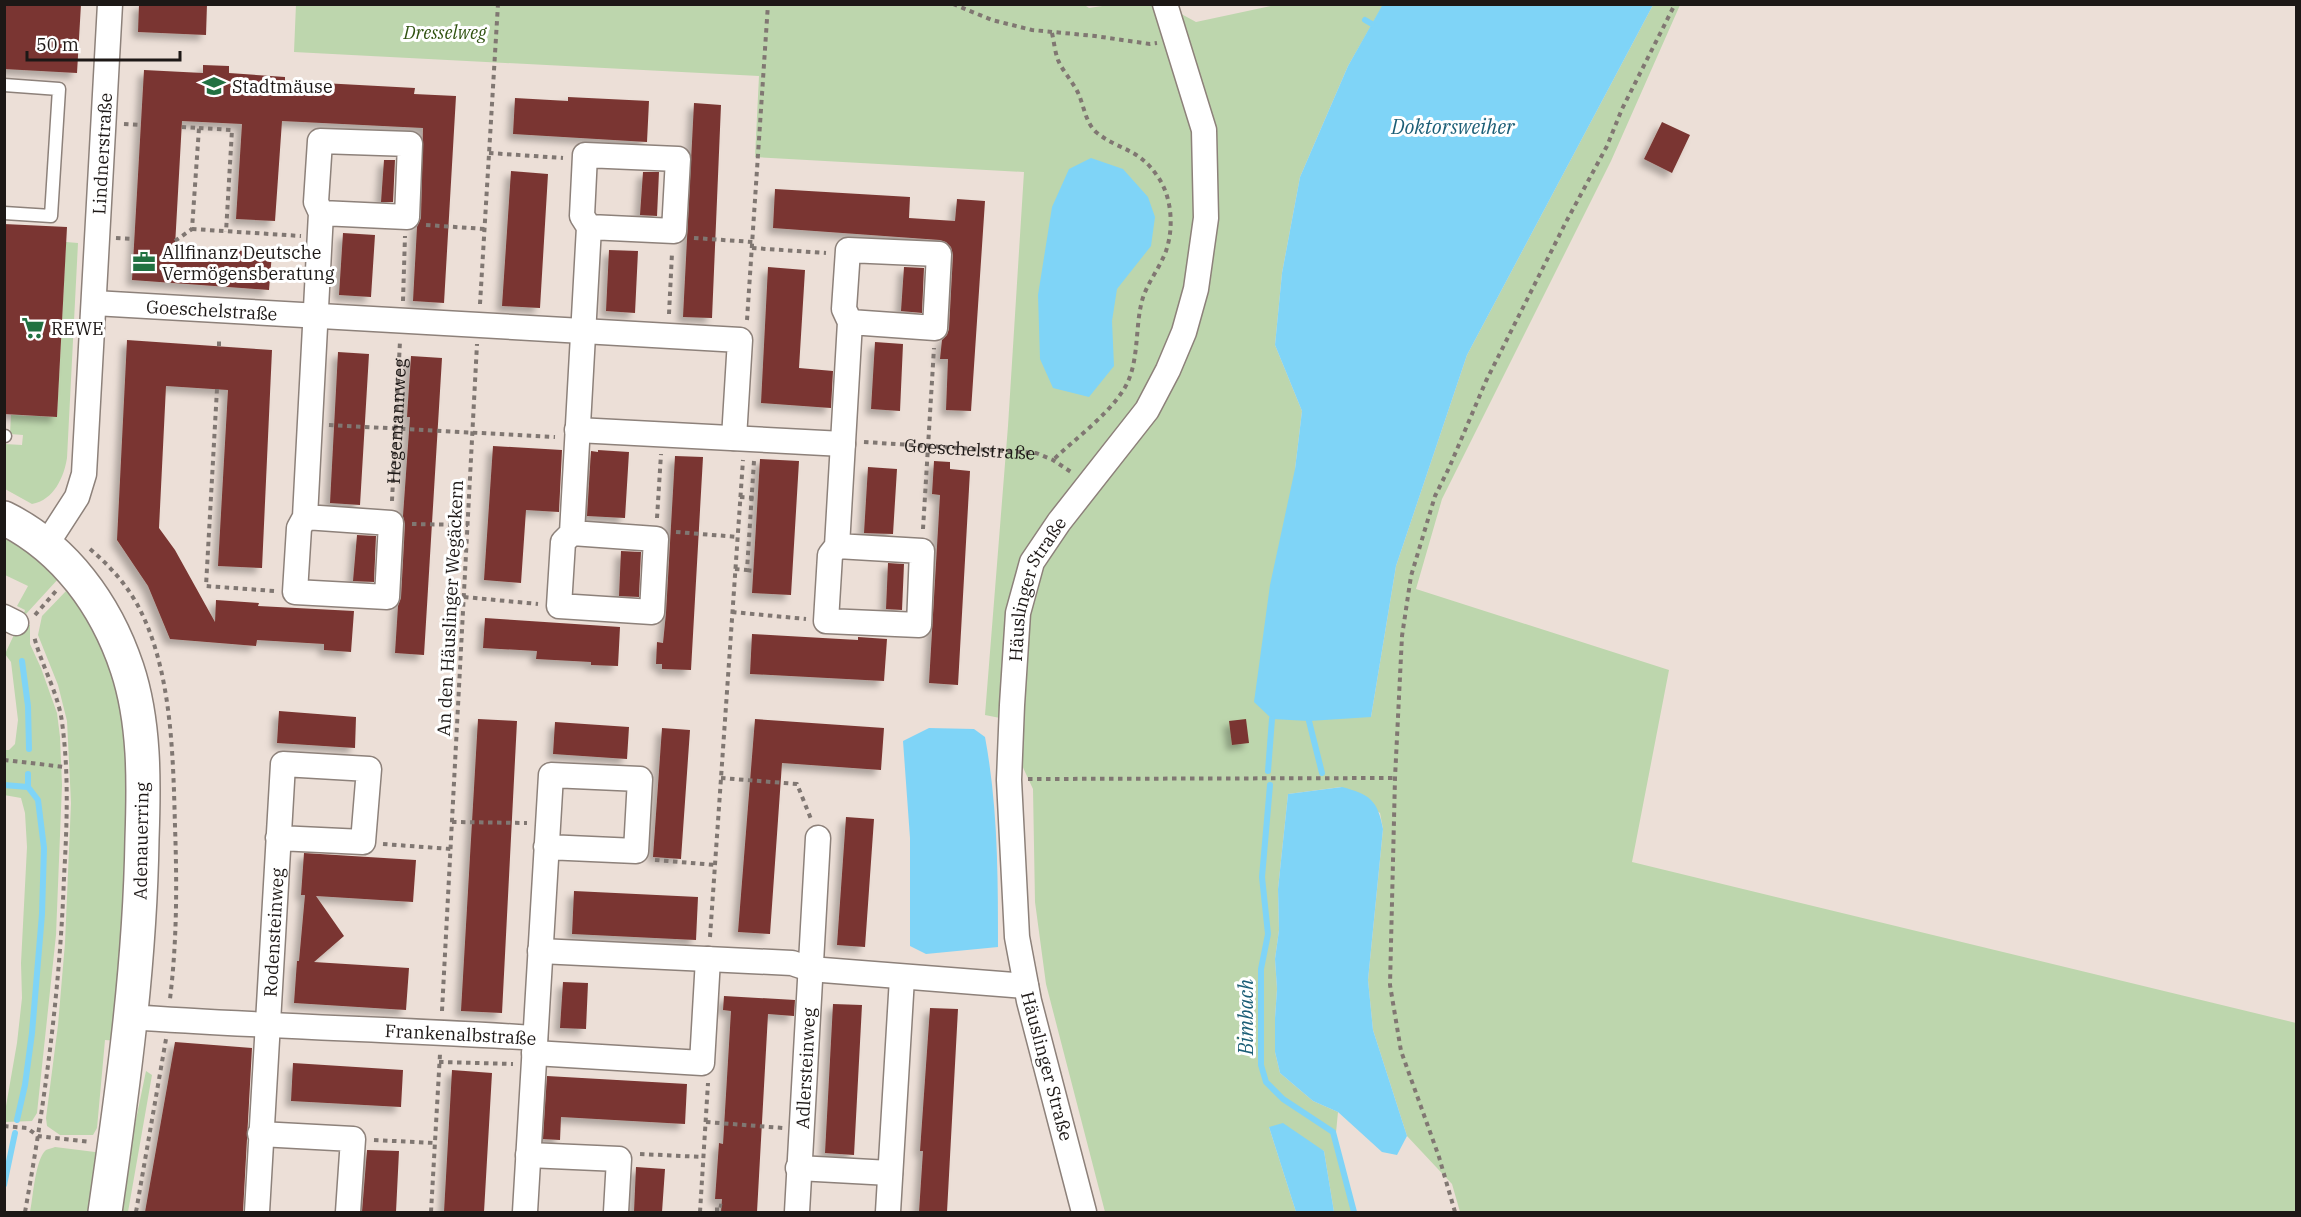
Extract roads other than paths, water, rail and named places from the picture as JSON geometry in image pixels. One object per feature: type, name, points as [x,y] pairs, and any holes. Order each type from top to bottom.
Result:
[{"type":"main road","name":"Adenauerring","points":[[4,518],[19,525],[46,545],[74,572],[98,604],[113,631],[128,670],[142,749],[142,875],[131,1017],[105,1212]]},
{"type":"street","name":"Lindnerstraße","points":[[94,303],[110,4]]},
{"type":"street","name":"Häuslinger Straße","points":[[1084,1212],[1026,986],[1017,937],[1021,776],[1018,613],[1032,562],[1059,522],[1147,410],[1184,333],[1196,289],[1206,218],[1204,130],[1165,4]]},
{"type":"street","points":[[304,517],[391,523],[387,597],[295,592],[299,528],[304,517],[321,213],[316,202],[320,141],[410,144],[406,221],[321,213]]},
{"type":"street","points":[[572,533],[656,535],[652,612],[559,606],[563,542],[572,533],[589,227],[582,216],[585,155],[678,159],[673,234],[589,227]]},
{"type":"street","points":[[837,546],[922,551],[919,626],[826,621],[830,555],[837,546],[850,322],[844,309],[848,250],[939,254],[935,328],[850,322]]},
{"type":"street","name":"Goeschelstraße","points":[[94,303],[740,340],[744,439]]},
{"type":"street","points":[[46,545],[77,497],[84,474],[94,303]]},
{"type":"street","points":[[577,434],[843,442]]},
{"type":"street","name":"Rodensteinweg","points":[[257,1212],[260,1134],[278,838],[283,764],[369,769],[363,842],[278,838]]},
{"type":"street","name":"Frankenalbstraße","points":[[534,1052],[547,835],[551,775],[640,779],[636,852],[547,835]]},
{"type":"street","name":"Adlersteinweg","points":[[797,1212],[818,838]]},
{"type":"street","points":[[540,951],[792,963],[810,969],[1026,986]]},
{"type":"street","name":"Frankenalbstraße","points":[[131,1017],[267,1026],[441,1031],[534,1052],[702,1063],[708,959]]},
{"type":"street","points":[[888,1212],[902,978]]},
{"type":"street","points":[[525,1212],[534,1052]]},
{"type":"street","points":[[260,1134],[353,1139],[348,1212]]},
{"type":"street","points":[[528,1155],[619,1159],[616,1212]]},
{"type":"street","points":[[798,1168],[890,1173]]},
{"type":"lane","points":[[4,85],[59,88],[51,216],[4,213]]},
{"type":"water","name":"Doktorsweiher","points":[[1383,4],[1653,5],[1467,355],[1396,566],[1371,717],[1309,721],[1272,719],[1254,702],[1270,585],[1295,469],[1302,411],[1275,345],[1282,273],[1300,177],[1348,66]]},
{"type":"water","points":[[1091,158],[1123,169],[1148,197],[1155,217],[1151,246],[1117,289],[1112,321],[1114,366],[1089,397],[1053,388],[1040,359],[1038,295],[1052,207],[1069,169]]},
{"type":"water","points":[[929,728],[974,729],[985,737],[995,815],[998,947],[926,954],[910,946],[910,838],[903,741]]},
{"type":"water","points":[[1342,787],[1359,792],[1371,800],[1378,811],[1383,829],[1368,980],[1373,1030],[1407,1136],[1397,1155],[1382,1152],[1338,1112],[1313,1101],[1280,1073],[1275,1052],[1278,889],[1288,794]]},
{"type":"water","points":[[1283,1123],[1324,1151],[1334,1212],[1296,1212],[1269,1127]]},
{"type":"waterway","points":[[1365,20],[1372,24]]},
{"type":"waterway","points":[[22,661],[28,706],[29,749]]},
{"type":"waterway","name":"Bimbach","points":[[1268,771],[1272,719]]},
{"type":"waterway","points":[[1309,721],[1322,773]]},
{"type":"waterway","points":[[28,774],[28,787]]},
{"type":"waterway","points":[[4,785],[28,787],[38,800],[44,848],[42,914],[32,1033],[25,1085],[17,1120]]},
{"type":"waterway","name":"Bimbach","points":[[1270,785],[1262,877],[1268,934],[1261,969],[1261,1065],[1266,1082],[1283,1099],[1333,1132],[1354,1212]]},
{"type":"waterway","points":[[4,1185],[15,1133]]},
{"type":"place","name":"Stadtmäuse","points":[[214,86]]},
{"type":"place","name":"Allfinanz Deutsche Vermögensberatung","points":[[144,262]]},
{"type":"place","name":"REWE","points":[[33,328]]},
{"type":"park label","name":"Dresselweg","points":[[445,32]]}]
